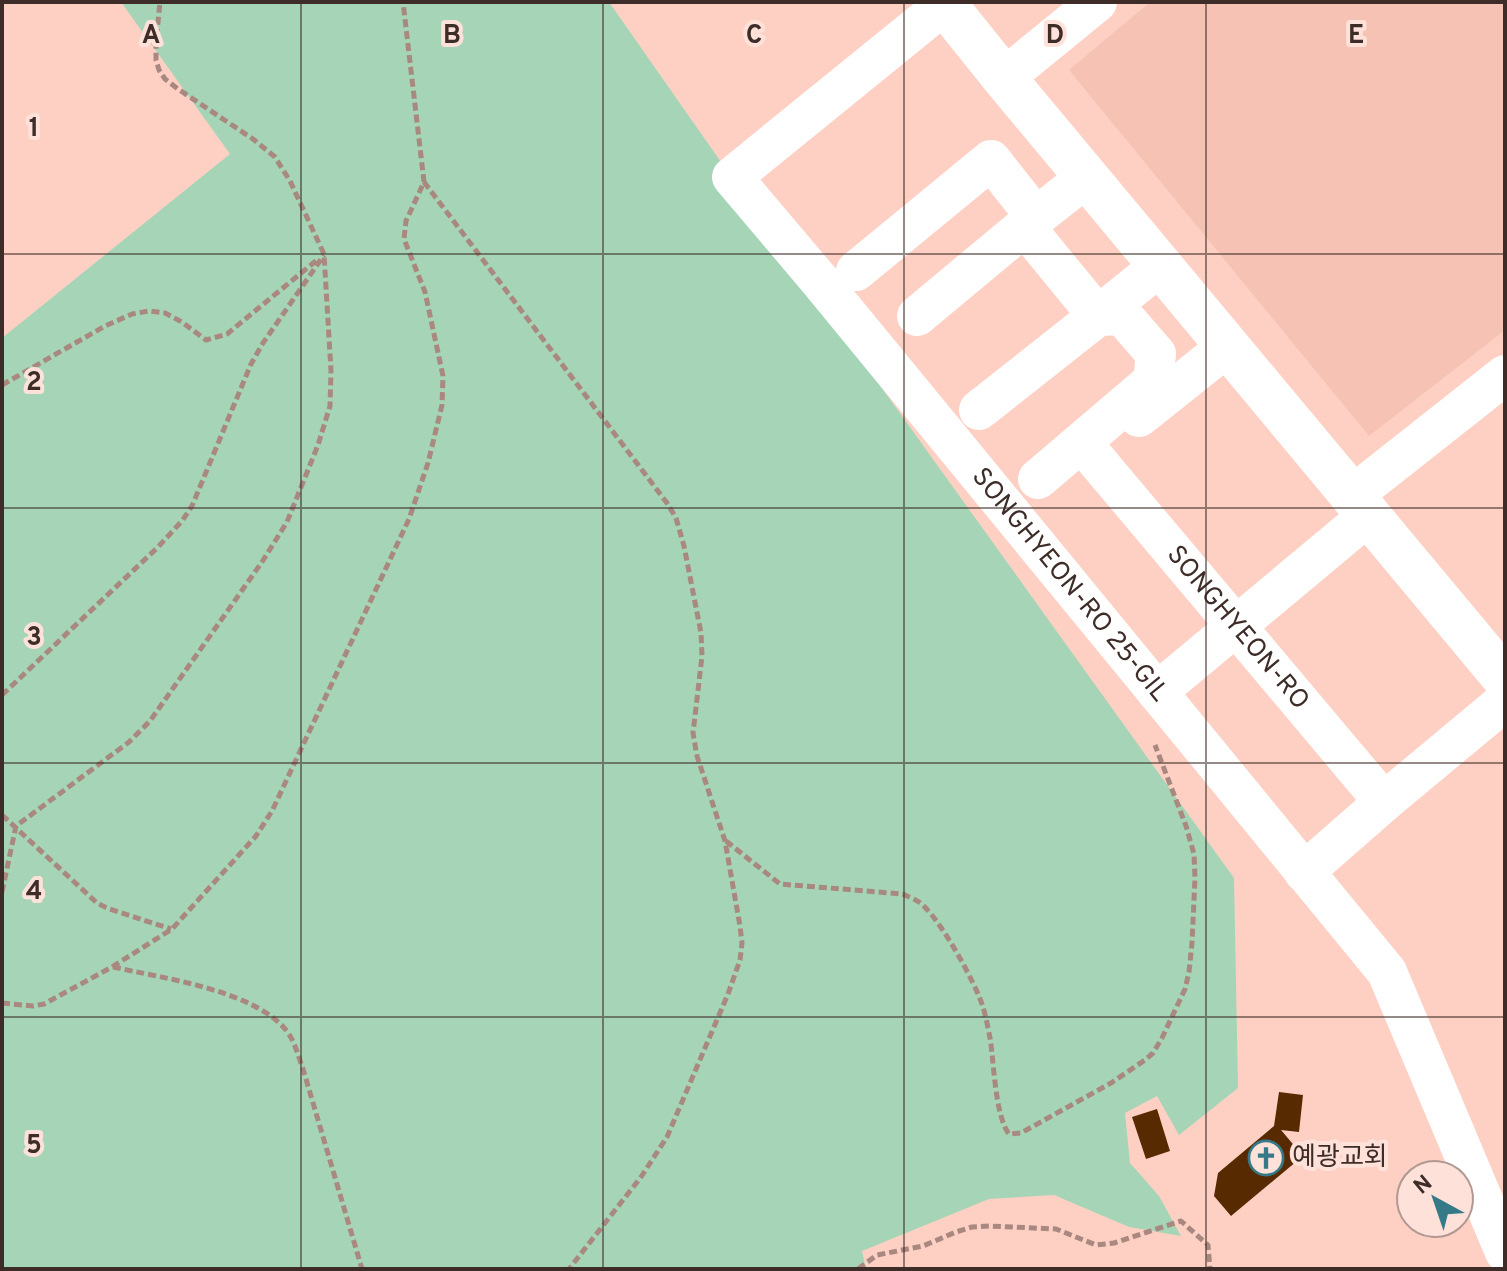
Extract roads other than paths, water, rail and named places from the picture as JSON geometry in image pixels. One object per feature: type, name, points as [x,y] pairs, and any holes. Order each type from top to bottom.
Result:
[{"type":"main road","points":[[944,3],[1505,679]]},
{"type":"street","points":[[1004,78],[1097,2]]},
{"type":"street","name":"SONGHYEON-RO 25-GIL","points":[[944,3],[732,177],[830,292],[1387,972],[1505,1252]]},
{"type":"street","points":[[856,271],[991,160],[1030,222],[1098,316]]},
{"type":"street","points":[[917,316],[1087,177]]},
{"type":"street","points":[[979,410],[1161,265]]},
{"type":"street","points":[[1038,479],[1153,381],[1156,354],[1122,315],[1098,316]]},
{"type":"street","points":[[1014,517],[1228,346]]},
{"type":"street","points":[[1157,692],[1235,626],[1361,505],[1505,375]]},
{"type":"street","name":"SONGHYEON-RO","points":[[1092,455],[1384,802]]},
{"type":"street","points":[[1304,872],[1505,701]]},
{"type":"place","name":"예광교회","points":[[1266,1158]]}]
